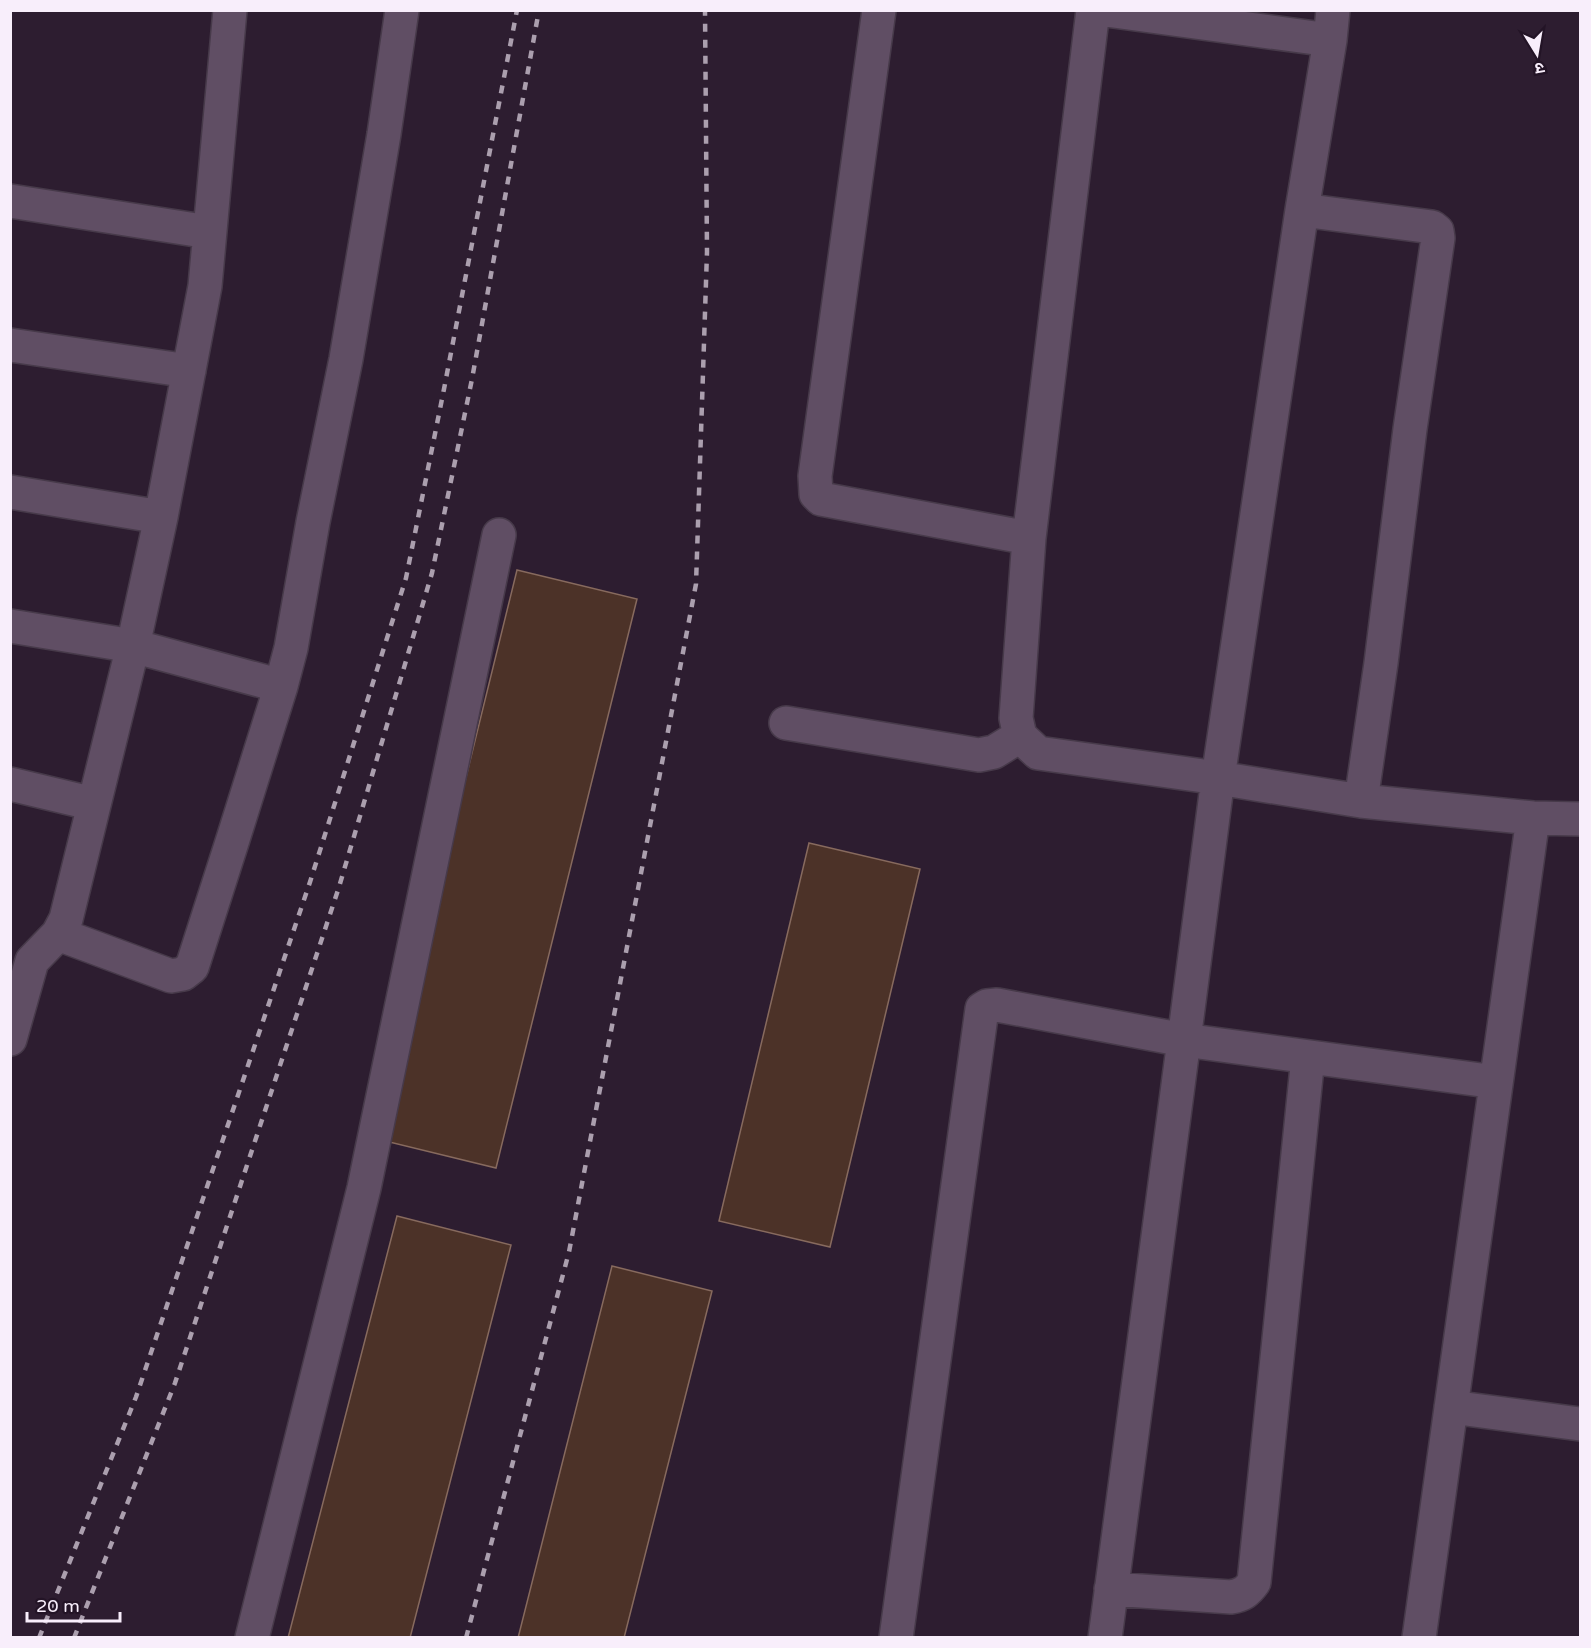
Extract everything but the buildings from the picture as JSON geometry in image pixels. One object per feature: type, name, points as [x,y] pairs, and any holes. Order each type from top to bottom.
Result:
[{"type":"street","points":[[10,1039],[36,944],[66,919],[133,646],[205,286],[230,10]]},
{"type":"street","points":[[36,944],[171,976],[183,974],[192,967],[291,648],[313,522],[346,359],[384,134],[402,10]]},
{"type":"street","points":[[879,10],[814,487],[821,500],[1029,538]]},
{"type":"street","points":[[1094,10],[1029,538],[1016,718],[1020,736],[1038,753],[1361,801],[1533,818],[1581,819]]},
{"type":"street","points":[[1105,1638],[1218,778],[1331,25],[1106,10]]},
{"type":"street","points":[[10,201],[209,232]]},
{"type":"street","points":[[1302,210],[1432,227],[1437,231],[1438,238],[1410,429],[1381,663],[1361,801]]},
{"type":"street","points":[[10,345],[189,371]]},
{"type":"street","points":[[10,492],[160,517]]},
{"type":"street","points":[[252,1638],[364,1188],[499,535]]},
{"type":"street","points":[[10,626],[133,646],[281,686]]},
{"type":"street","points":[[786,723],[979,755],[994,752],[1020,736]]},
{"type":"street","points":[[10,784],[94,804]]},
{"type":"street","points":[[1419,1638],[1533,818]]},
{"type":"street","points":[[896,1638],[982,1009],[997,1005],[1184,1040],[1496,1082]]},
{"type":"street","points":[[1111,1589],[1231,1597],[1249,1590],[1254,1582],[1308,1057]]},
{"type":"street","points":[[1451,1407],[1581,1424]]},
{"type":"railway","points":[[39,1638],[136,1397],[310,882],[406,578],[517,10]]},
{"type":"railway","points":[[74,1638],[175,1383],[339,887],[432,573],[472,379],[539,10]]},
{"type":"railway","points":[[466,1638],[569,1252],[696,584],[707,252],[705,10]]}]
